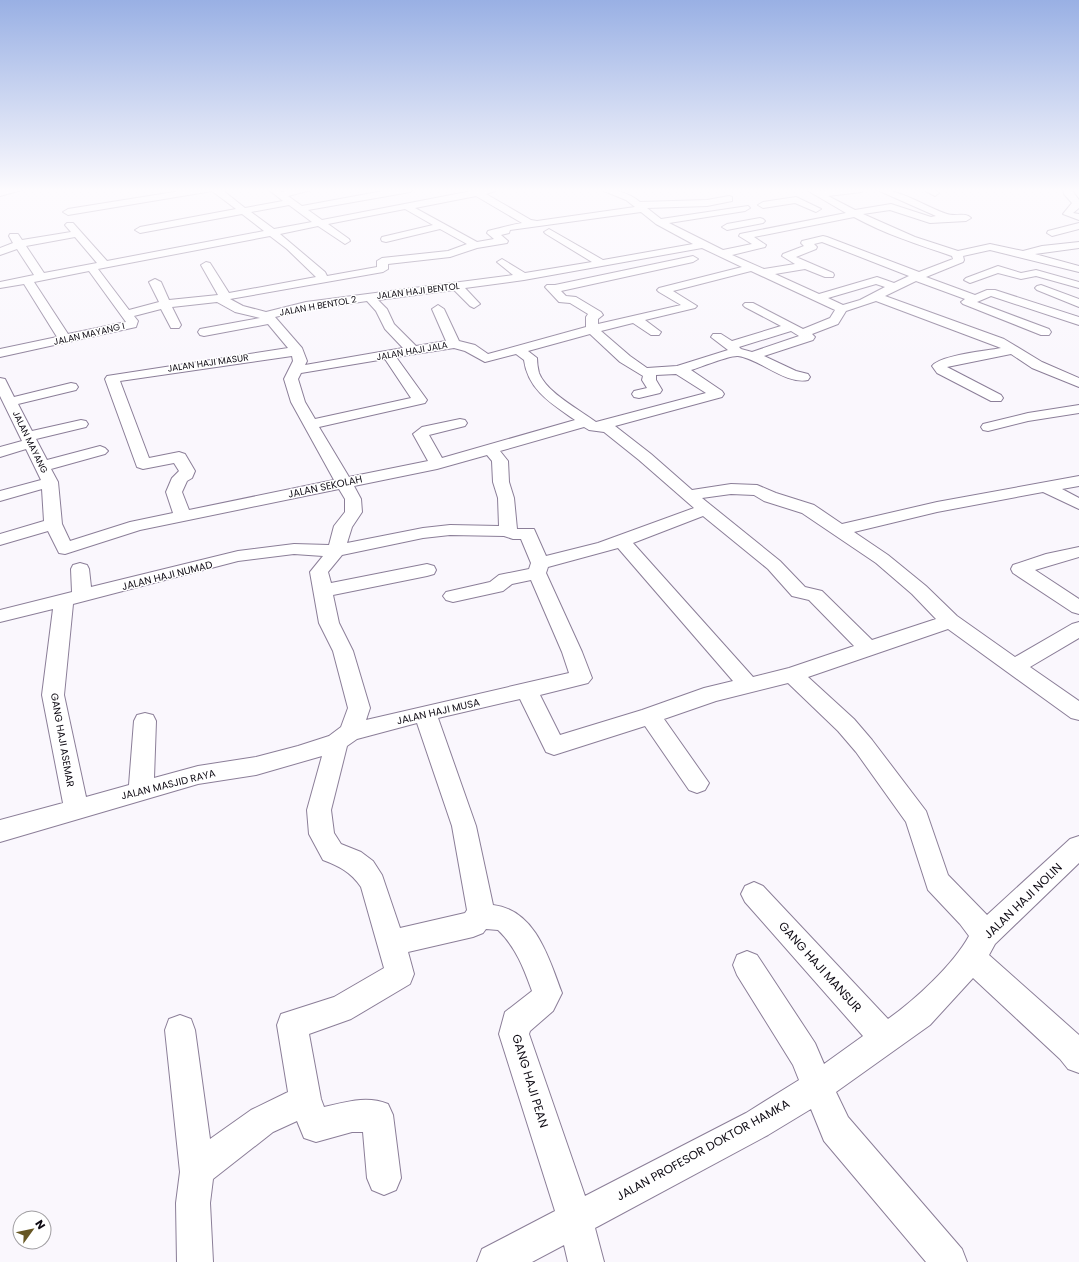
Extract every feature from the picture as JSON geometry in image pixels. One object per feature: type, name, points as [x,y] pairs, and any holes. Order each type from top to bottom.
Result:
[{"type":"street","points":[[22,248],[41,277]]},
{"type":"street","points":[[91,248],[105,265]]},
{"type":"street","points":[[156,248],[162,254]]},
{"type":"street","points":[[0,285],[193,248]]},
{"type":"street","points":[[293,248],[322,274],[322,278]]},
{"type":"street","points":[[126,314],[166,304],[222,297],[322,278],[383,269],[382,261],[450,254],[469,248]]},
{"type":"street","points":[[576,248],[600,262]]},
{"type":"street","points":[[672,248],[676,250]]},
{"type":"street","name":"JALAN HAJI BENTOL","points":[[370,297],[528,276],[600,262],[687,248]]},
{"type":"street","points":[[709,248],[842,309]]},
{"type":"street","points":[[721,254],[748,248]]},
{"type":"street","points":[[808,248],[800,250],[801,252],[787,256],[806,266],[829,275]]},
{"type":"street","points":[[849,248],[973,298]]},
{"type":"street","points":[[934,248],[958,257],[1018,289],[1003,296]]},
{"type":"street","points":[[804,333],[834,321],[842,309],[864,302],[917,276],[946,267],[958,257],[987,248]]},
{"type":"street","points":[[994,248],[1024,254],[1079,269]]},
{"type":"street","points":[[1024,254],[1052,248]]},
{"type":"street","points":[[620,259],[640,271]]},
{"type":"street","points":[[553,289],[693,259]]},
{"type":"street","points":[[502,262],[553,289],[563,300],[572,299],[597,315],[592,317],[592,329],[625,359],[644,372],[650,373],[678,370],[791,327]]},
{"type":"street","points":[[674,264],[705,278],[750,268]]},
{"type":"street","points":[[206,265],[222,297],[239,309],[268,318],[282,331],[297,351],[300,361],[291,379],[293,388],[311,424],[353,499],[354,512],[343,526],[336,551],[319,572],[329,623],[343,651],[359,708],[344,737],[319,810],[322,834],[332,852],[352,860],[364,869],[373,883],[400,974],[341,1009],[292,1025],[306,1101],[316,1126],[352,1116],[377,1115],[384,1178]]},
{"type":"street","points":[[761,273],[806,266]]},
{"type":"street","name":"JALAN MAYANG I","points":[[0,353],[132,324],[132,321],[91,267]]},
{"type":"street","points":[[970,280],[982,269],[998,269],[1021,276],[1034,272],[1079,285]]},
{"type":"street","points":[[462,273],[472,284]]},
{"type":"street","points":[[866,275],[893,287]]},
{"type":"street","name":"JALAN HAJI JALA","points":[[296,370],[454,344],[470,348],[487,358],[592,329],[691,306],[663,290],[701,281],[705,278]]},
{"type":"street","points":[[27,280],[64,340]]},
{"type":"street","points":[[817,298],[877,280]]},
{"type":"street","points":[[382,281],[388,295]]},
{"type":"street","points":[[154,282],[175,325]]},
{"type":"street","points":[[457,286],[474,304]]},
{"type":"street","points":[[1032,286],[1079,303]]},
{"type":"street","points":[[436,289],[447,298]]},
{"type":"street","points":[[1045,332],[967,302],[973,298],[991,292],[1079,321]]},
{"type":"street","points":[[874,296],[1000,342],[1037,365],[1079,383]]},
{"type":"street","points":[[370,297],[381,309],[389,326],[413,351]]},
{"type":"street","name":"JALAN H BENTOL 2","points":[[204,332],[268,318],[306,306],[370,297]]},
{"type":"street","points":[[749,305],[809,337],[753,356]]},
{"type":"street","points":[[438,309],[454,344]]},
{"type":"street","points":[[635,319],[655,332]]},
{"type":"street","points":[[717,337],[734,348],[791,374],[803,377]]},
{"type":"street","points":[[518,350],[530,358],[530,368],[536,380],[553,398],[590,425],[608,428],[645,457],[688,495],[774,565],[799,592],[815,596],[869,649]]},
{"type":"street","points":[[996,398],[942,370],[939,366],[949,362],[1012,350]]},
{"type":"street","name":"JALAN HAJI MASUR","points":[[183,516],[174,492],[180,478],[186,475],[187,471],[179,457],[143,464],[112,379],[297,351]]},
{"type":"street","points":[[311,424],[420,400],[388,355]]},
{"type":"street","name":"JALAN SEKOLAH","points":[[64,549],[136,526],[437,464],[717,394],[688,374],[678,370]]},
{"type":"street","points":[[639,394],[655,390],[649,380],[650,373]]},
{"type":"street","name":"JALAN MAYANG","points":[[0,384],[50,482],[53,524],[64,549]]},
{"type":"street","points":[[0,416],[13,407],[71,387]]},
{"type":"street","points":[[988,427],[1028,417],[1079,409]]},
{"type":"street","points":[[437,464],[421,434],[427,430],[460,423]]},
{"type":"street","points":[[0,452],[29,440],[81,424]]},
{"type":"street","points":[[491,450],[500,461],[501,482],[506,498],[508,531]]},
{"type":"street","points":[[43,466],[100,451]]},
{"type":"street","points":[[840,530],[900,515],[1045,486],[1079,481]]},
{"type":"street","points":[[0,496],[50,482]]},
{"type":"street","points":[[1045,486],[1079,504]]},
{"type":"street","points":[[688,495],[731,489],[757,490],[770,497],[808,509],[882,559],[919,590],[950,621],[1016,666],[1079,712]]},
{"type":"street","points":[[454,596],[496,587],[506,579],[622,541],[706,509]]},
{"type":"street","points":[[0,540],[53,524]]},
{"type":"street","name":"JALAN HAJI NUMAD","points":[[0,616],[238,556],[294,549],[336,551],[423,533],[450,530],[508,531],[513,534],[528,533],[539,568]]},
{"type":"street","points":[[622,541],[750,686]]},
{"type":"street","points":[[1079,552],[1052,558],[1020,569],[1079,608]]},
{"type":"street","name":"JALAN HAJI MUSA","points":[[344,737],[425,713],[581,678],[539,568]]},
{"type":"street","name":"GANG HAJI ASEMAR","points":[[76,808],[54,695],[80,569]]},
{"type":"street","points":[[322,591],[427,570]]},
{"type":"street","points":[[527,691],[554,746],[650,716],[712,694],[792,675],[950,621]]},
{"type":"street","points":[[1016,666],[1079,629]]},
{"type":"street","points":[[792,675],[846,725],[864,746],[916,818],[937,882],[970,915],[979,947],[1079,1058]]},
{"type":"street","points":[[391,943],[473,924],[479,917],[481,911],[464,826],[425,713]]},
{"type":"street","points":[[650,716],[696,783]]},
{"type":"street","points":[[141,791],[145,721]]},
{"type":"street","name":"JALAN MASJID RAYA","points":[[0,831],[76,808],[198,775],[256,766],[299,755],[344,737]]},
{"type":"street","name":"JALAN HAJI NOLIN","points":[[979,947],[1079,847]]},
{"type":"street","name":"GANG HAJI MANSUR","points":[[754,894],[886,1039]]},
{"type":"street","name":"GANG HAJI PEAN","points":[[479,917],[499,918],[520,934],[529,948],[547,993],[543,1001],[516,1023],[514,1034],[575,1219]]},
{"type":"street","name":"JALAN PROFESOR DOKTOR HAMKA","points":[[495,1262],[756,1124],[817,1087],[919,1015],[979,947]]},
{"type":"street","points":[[747,965],[804,1054],[836,1129],[949,1262]]},
{"type":"street","points":[[180,1030],[197,1172],[193,1203],[195,1262]]},
{"type":"street","points":[[197,1172],[205,1163],[262,1121],[306,1101]]},
{"type":"street","points":[[575,1219],[586,1262]]}]
